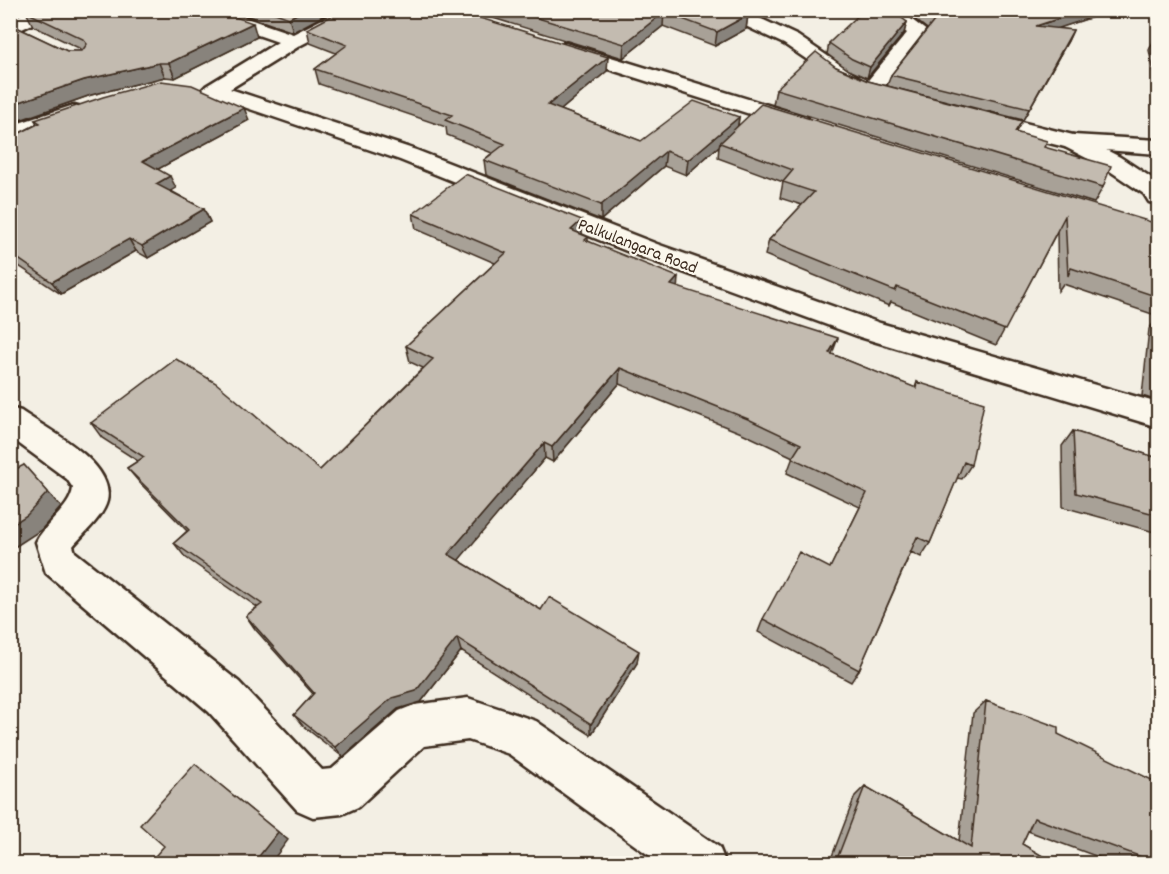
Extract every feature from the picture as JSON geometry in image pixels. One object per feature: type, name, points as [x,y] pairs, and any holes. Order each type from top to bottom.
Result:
[{"type":"street","points":[[12,25],[47,10]]},
{"type":"street","points":[[203,10],[294,41]]},
{"type":"street","points":[[237,22],[264,10]]},
{"type":"street","name":"Palkulangara Road","points":[[355,10],[201,88],[408,155],[648,250],[870,330],[1158,415]]},
{"type":"street","points":[[726,10],[791,40],[841,76],[871,90],[894,96]]},
{"type":"street","points":[[871,90],[918,32],[892,12]]},
{"type":"street","points":[[12,25],[33,35]]},
{"type":"street","points":[[543,42],[816,127]]},
{"type":"street","points":[[10,134],[89,106]]},
{"type":"street","points":[[951,111],[1073,142],[1158,147]]},
{"type":"street","points":[[1073,142],[1113,162],[1154,189],[1158,197]]},
{"type":"street","points":[[10,420],[79,469],[91,485],[89,502],[54,542],[59,561],[224,697],[313,794],[342,791],[414,726],[468,719],[521,736],[702,864]]},
{"type":"building","points":[[30,10],[215,10],[253,23],[169,63],[159,63],[84,80],[11,105],[10,24],[67,51],[82,51],[87,44],[83,39],[26,12]]},
{"type":"building","points":[[267,10],[304,10],[289,18]]},
{"type":"building","points":[[343,10],[454,10],[608,57],[548,105],[641,141],[694,101],[739,117],[688,160],[666,151],[601,205],[484,160],[505,144],[445,120],[452,115],[315,69],[347,45],[307,29]]},
{"type":"building","points":[[511,10],[738,10],[748,15],[717,32],[664,12],[624,44]]},
{"type":"building","points":[[864,10],[891,10],[907,22],[870,67],[852,59],[829,43]]},
{"type":"building","points":[[920,10],[1085,10],[1036,26],[1073,30],[1029,109],[891,75],[934,21]]},
{"type":"building","points":[[816,52],[836,67],[868,81],[1022,121],[1015,132],[1047,141],[1044,147],[1111,166],[1103,187],[776,89]]},
{"type":"building","points":[[161,81],[192,85],[244,108],[143,161],[170,176],[156,184],[204,209],[142,246],[129,239],[52,282],[10,253],[10,138],[40,123],[35,120],[103,97]]},
{"type":"building","points":[[761,104],[1158,224],[1158,297],[1071,268],[1068,276],[1065,216],[1005,330],[897,287],[895,291],[769,240],[814,192],[783,182],[793,170],[720,143]]},
{"type":"building","points":[[465,174],[582,220],[571,230],[588,237],[585,240],[678,277],[671,285],[838,338],[829,353],[916,388],[917,382],[984,403],[971,465],[964,462],[930,543],[917,537],[859,670],[763,619],[799,552],[830,568],[867,493],[792,458],[801,444],[748,419],[620,368],[552,447],[544,443],[448,554],[541,610],[549,597],[639,651],[591,724],[457,638],[416,691],[392,698],[335,747],[294,715],[314,693],[246,616],[262,604],[174,543],[189,530],[127,468],[144,457],[91,423],[176,359],[216,383],[320,470],[433,359],[406,346],[506,253],[413,214]]},
{"type":"building","points":[[1158,342],[1158,382],[1155,380]]},
{"type":"building","points":[[1073,431],[1158,458],[1158,515],[1076,493]]},
{"type":"building","points":[[24,465],[48,492],[27,515],[10,526],[10,472]]},
{"type":"building","points":[[986,701],[1058,727],[1058,734],[1158,783],[1158,863],[1034,818],[1022,844],[1056,864],[835,864],[865,786],[971,848]]},
{"type":"building","points":[[195,764],[278,832],[253,864],[148,864],[164,846],[140,825]]}]
